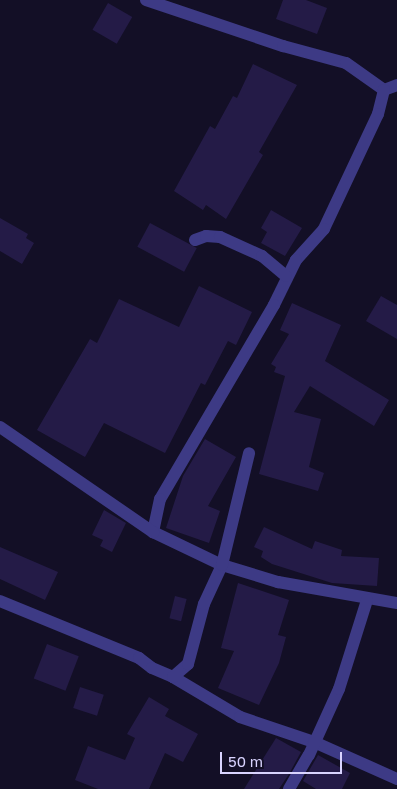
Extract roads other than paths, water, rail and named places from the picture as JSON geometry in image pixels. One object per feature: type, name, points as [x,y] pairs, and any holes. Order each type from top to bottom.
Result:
[{"type":"street","points":[[146,0],[283,46],[346,63],[384,90]]},
{"type":"street","points":[[384,90],[397,85]]},
{"type":"street","points":[[153,532],[160,499],[274,305],[286,276],[296,260],[324,229],[374,122],[384,90]]},
{"type":"street","points":[[195,240],[206,236],[220,237],[262,256],[286,276]]},
{"type":"street","points":[[0,427],[153,532],[222,565],[278,582],[341,591],[367,600],[397,603]]},
{"type":"street","points":[[173,677],[188,664],[204,604],[222,565],[249,453]]},
{"type":"street","points":[[289,789],[314,742],[345,673],[367,600]]},
{"type":"street","points":[[0,602],[139,658],[152,668],[173,677],[240,717],[314,742],[397,779]]}]
